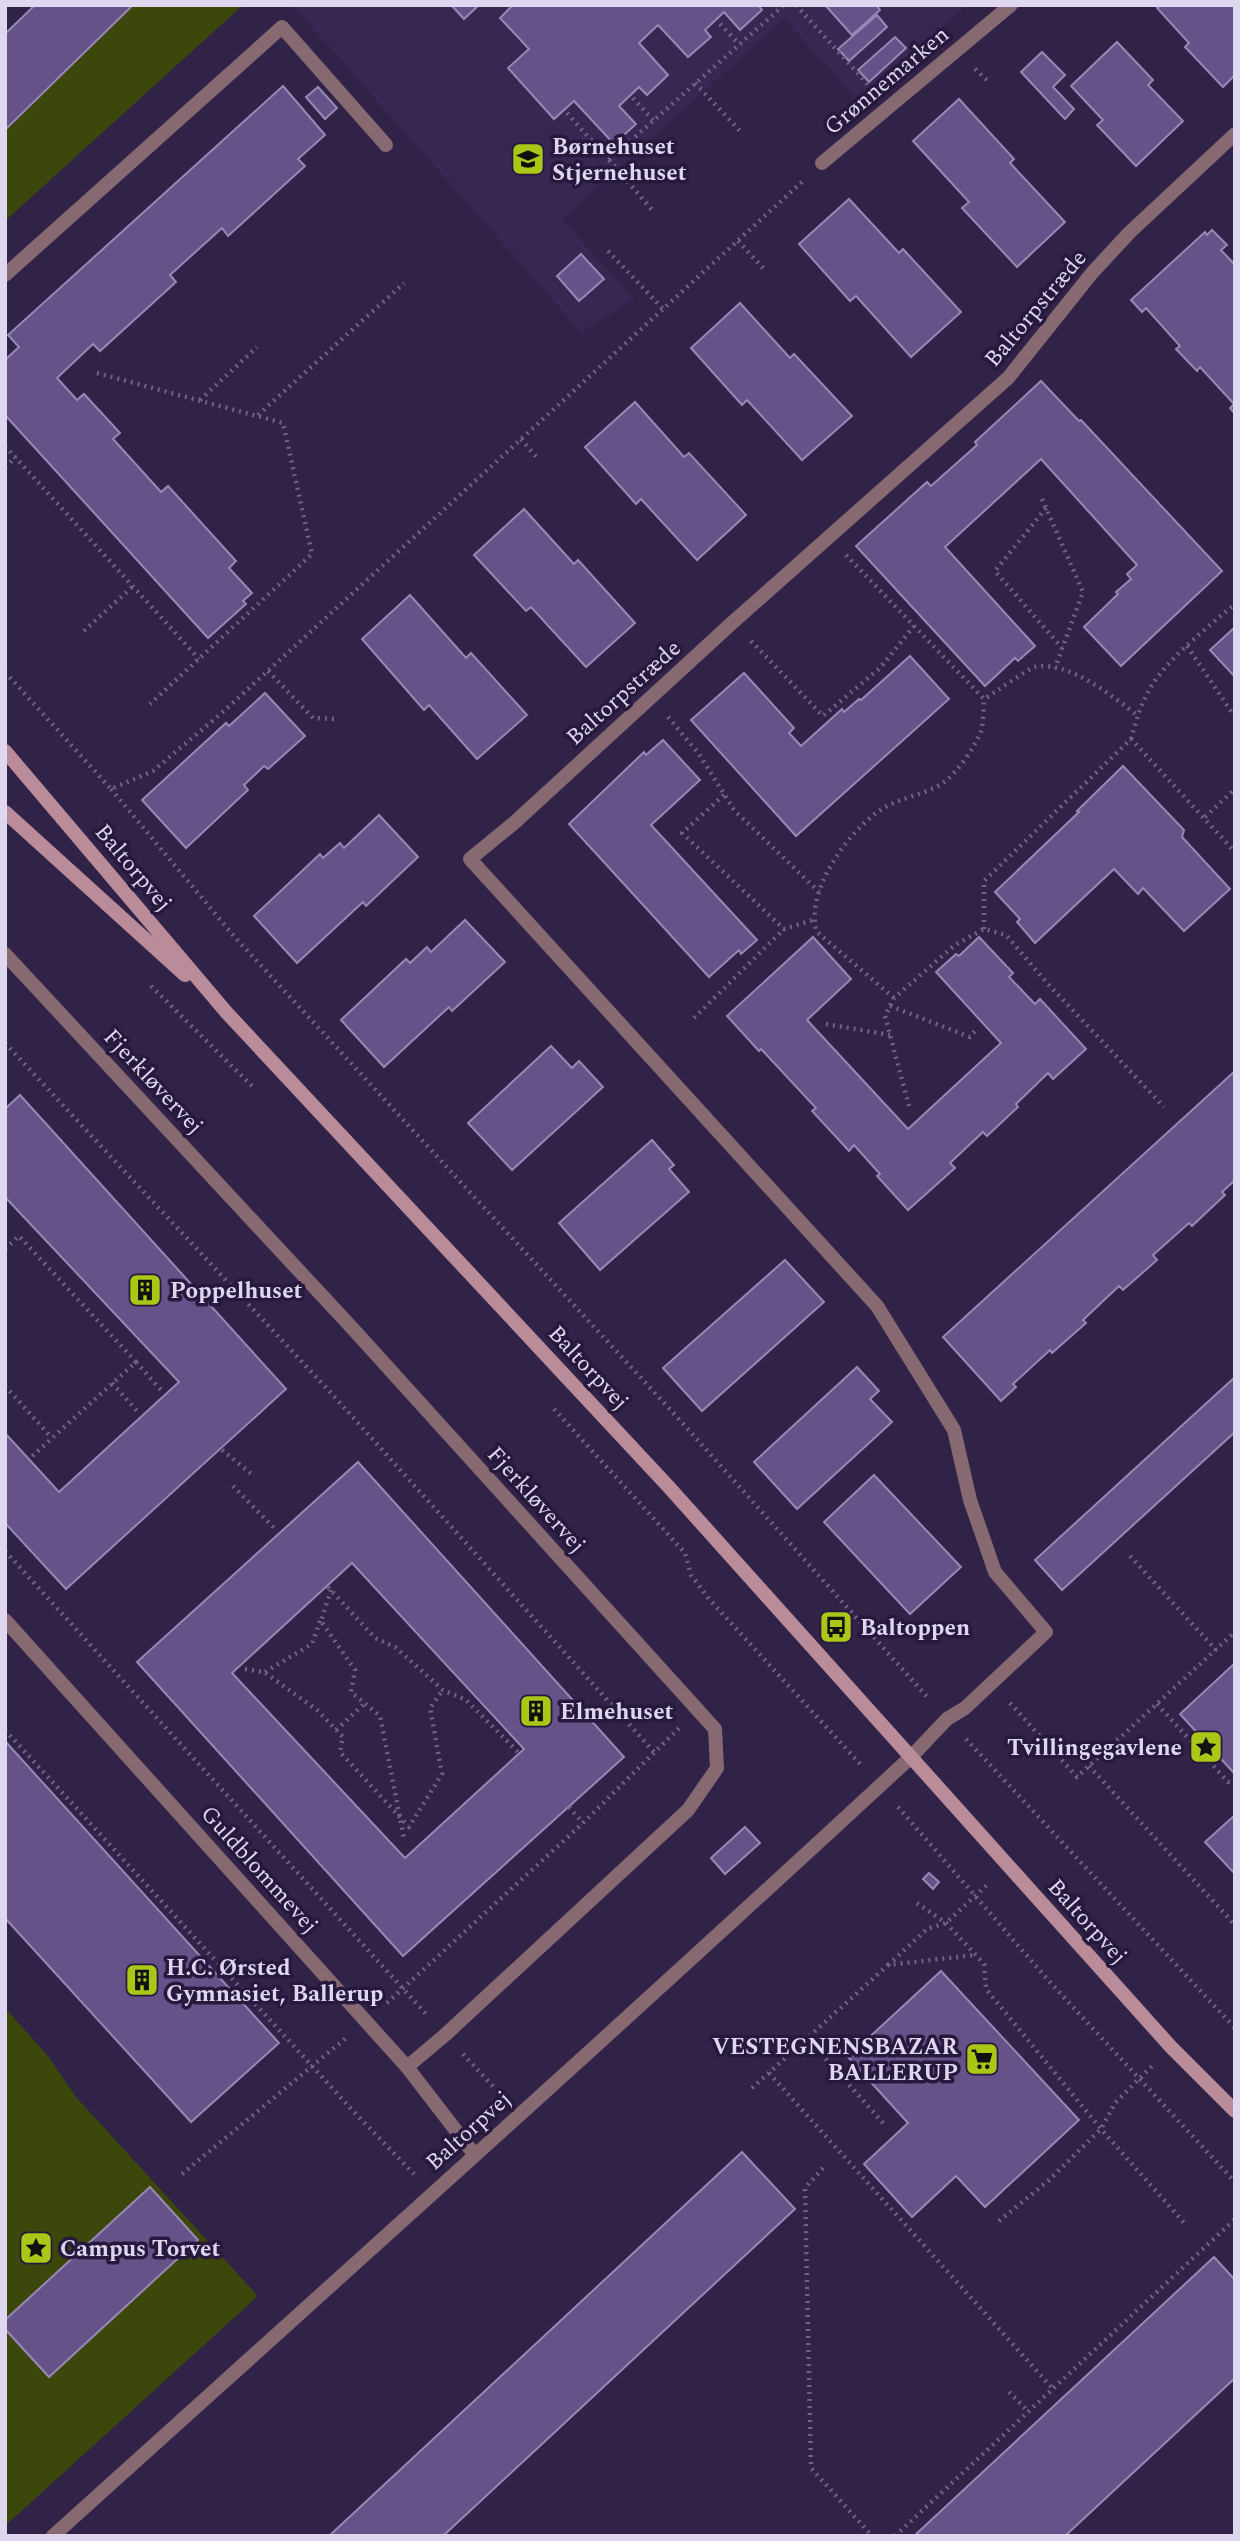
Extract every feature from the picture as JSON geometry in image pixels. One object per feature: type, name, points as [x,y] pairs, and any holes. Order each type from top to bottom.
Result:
[{"type":"street","name":"Grønnemarken","points":[[822,163],[1011,5]]},
{"type":"street","points":[[5,275],[282,27],[386,145]]},
{"type":"street","name":"Baltorpstræde","points":[[992,1682],[1046,1632],[995,1572],[970,1500],[954,1430],[877,1306],[470,859],[514,823],[733,622],[1008,378],[1129,233],[1235,134]]},
{"type":"street","name":"Baltorpvej","points":[[5,751],[228,1013],[658,1475],[1171,2047],[1235,2111]]},
{"type":"street","name":"Baltorpvej","points":[[5,812],[228,1013]]},
{"type":"street","name":"Fjerkløvervej","points":[[5,954],[354,1330],[715,1729],[717,1768],[688,1810],[407,2067]]},
{"type":"street","name":"Guldblommevej","points":[[5,1620],[407,2067],[474,2154]]},
{"type":"street","points":[[911,1757],[947,1719],[965,1707],[992,1682]]},
{"type":"street","name":"Baltorpvej","points":[[53,2536],[520,2115],[911,1757]]},
{"type":"path","points":[[796,5],[889,108]]},
{"type":"path","points":[[609,160],[781,6]]},
{"type":"path","points":[[720,24],[739,44]]},
{"type":"path","points":[[980,74],[990,83]]},
{"type":"path","points":[[695,83],[741,132]]},
{"type":"path","points":[[633,98],[653,120]]},
{"type":"path","points":[[567,113],[653,211]]},
{"type":"path","points":[[111,789],[153,771],[268,671],[822,163]]},
{"type":"path","points":[[738,241],[764,270]]},
{"type":"path","points":[[608,251],[663,309]]},
{"type":"path","points":[[258,416],[404,283]]},
{"type":"path","points":[[200,400],[257,347]]},
{"type":"path","points":[[97,373],[283,423],[312,554],[150,705]]},
{"type":"path","points":[[521,439],[538,459]]},
{"type":"path","points":[[5,446],[199,659]]},
{"type":"path","points":[[5,467],[16,457]]},
{"type":"path","points":[[1042,499],[1083,592],[1055,668]]},
{"type":"path","points":[[1046,508],[995,571],[1062,648]]},
{"type":"path","points":[[829,537],[984,699],[981,729],[968,755],[944,782],[887,806],[867,820],[832,861],[820,893],[813,920],[817,932],[894,998]]},
{"type":"path","points":[[83,631],[132,587]]},
{"type":"path","points":[[984,929],[984,881],[1131,739],[1138,716],[1156,680],[1187,646],[1235,604]]},
{"type":"path","points":[[733,622],[823,716],[880,668],[914,626]]},
{"type":"path","points":[[1187,646],[1235,717]]},
{"type":"path","points":[[984,699],[1034,667],[1055,668],[1107,692],[1138,716]]},
{"type":"path","points":[[268,671],[313,718],[335,719]]},
{"type":"path","points":[[5,672],[111,789],[232,934],[677,1417],[947,1719],[1235,2028]]},
{"type":"path","points":[[651,698],[699,754],[734,810],[820,893]]},
{"type":"path","points":[[1131,739],[1235,852]]},
{"type":"path","points":[[1205,817],[1235,789]]},
{"type":"path","points":[[724,795],[682,833],[784,929]]},
{"type":"path","points":[[694,1018],[784,929],[813,920]]},
{"type":"path","points":[[909,1106],[885,1016],[894,998],[955,945],[984,929],[1006,935],[1048,984],[1164,1107]]},
{"type":"path","points":[[144,980],[262,1095]]},
{"type":"path","points":[[890,1006],[970,1037],[977,1029]]},
{"type":"path","points":[[826,1024],[890,1035]]},
{"type":"path","points":[[5,1043],[331,1393],[654,1752]]},
{"type":"path","points":[[5,1249],[19,1236],[161,1390]]},
{"type":"path","points":[[29,1459],[136,1362]]},
{"type":"path","points":[[112,1383],[139,1413]]},
{"type":"path","points":[[5,1386],[52,1438]]},
{"type":"path","points":[[547,1402],[685,1553],[691,1575],[709,1599],[880,1786],[1048,1980],[1235,2182]]},
{"type":"path","points":[[222,1450],[254,1476]]},
{"type":"path","points":[[233,1486],[277,1531]]},
{"type":"path","points":[[5,1551],[520,2115]]},
{"type":"path","points":[[1130,1556],[1216,1650]]},
{"type":"path","points":[[264,1672],[312,1644],[330,1588],[374,1638],[395,1647],[443,1690],[466,1700],[519,1754]]},
{"type":"path","points":[[320,1621],[355,1670],[351,1692],[380,1716],[404,1838]]},
{"type":"path","points":[[992,1682],[1077,1777],[1235,1632]]},
{"type":"path","points":[[245,1669],[264,1672],[317,1710],[343,1737],[340,1752],[409,1827],[442,1774],[430,1708],[443,1690]]},
{"type":"path","points":[[336,1731],[365,1703]]},
{"type":"path","points":[[1157,1704],[1228,1782],[1235,1780]]},
{"type":"path","points":[[182,2174],[403,1988],[583,1823],[697,1710]]},
{"type":"path","points":[[5,1730],[432,2193]]},
{"type":"path","points":[[1089,1766],[1235,1925]]},
{"type":"path","points":[[569,1807],[583,1823]]},
{"type":"path","points":[[752,2088],[927,1930],[946,1923],[1007,1866]]},
{"type":"path","points":[[917,1903],[946,1923],[984,1964],[986,1989],[1101,2129],[1186,2225]]},
{"type":"path","points":[[888,1965],[976,1955]]},
{"type":"path","points":[[807,2038],[885,2124]]},
{"type":"path","points":[[999,2221],[1048,2181],[1101,2129],[1115,2103],[1171,2047]]},
{"type":"path","points":[[769,2073],[1053,2389]]},
{"type":"path","points":[[823,2168],[805,2188],[811,2468],[872,2536]]},
{"type":"path","points":[[895,2536],[1235,2219]]},
{"type":"path","points":[[1009,2392],[1029,2412]]},
{"type":"shaded area","name":"Børnehuset Stjernehuset","points":[[292,5],[967,5],[857,99],[784,19],[562,219],[634,299],[582,333]]},
{"type":"green space","points":[[134,5],[243,5],[5,221],[5,131]]},
{"type":"green space","points":[[5,2008],[48,2056],[76,2097],[258,2296],[5,2526]]},
{"type":"building","points":[[35,5],[133,5],[5,130],[5,34]]},
{"type":"building","points":[[451,5],[479,5],[464,19]]},
{"type":"building","points":[[513,5],[758,5],[762,10],[740,30],[724,12],[705,30],[711,37],[688,57],[658,25],[639,43],[668,75],[647,95],[639,87],[619,106],[636,124],[614,144],[574,101],[554,119],[508,68],[529,49],[500,18]]},
{"type":"building","points":[[825,5],[876,5],[880,10],[852,35]]},
{"type":"building","points":[[1161,5],[1235,5],[1235,75],[1223,87],[1185,47],[1189,43],[1157,8]]},
{"type":"building","points":[[877,15],[887,27],[849,61],[838,49]]},
{"type":"building","points":[[895,37],[906,48],[869,82],[858,70]]},
{"type":"building","points":[[1117,42],[1153,80],[1148,85],[1183,121],[1136,166],[1097,125],[1103,120],[1071,86]]},
{"type":"building","points":[[1042,52],[1065,75],[1053,87],[1074,109],[1065,119],[1021,72]]},
{"type":"building","points":[[283,86],[325,135],[298,159],[305,166],[228,236],[222,228],[170,275],[176,282],[100,351],[93,344],[57,378],[77,400],[84,394],[120,433],[113,439],[161,492],[168,486],[236,561],[229,568],[252,593],[243,601],[246,604],[208,638],[5,415],[5,360],[19,347],[8,335]]},
{"type":"building","points":[[318,87],[337,108],[325,119],[306,97]]},
{"type":"building","points":[[959,99],[1014,159],[1010,163],[1065,222],[1017,267],[962,208],[969,202],[913,141]]},
{"type":"building","points":[[849,199],[899,253],[903,249],[961,312],[911,357],[856,296],[850,301],[799,244]]},
{"type":"building","points":[[1212,230],[1227,245],[1221,250],[1235,265],[1235,414],[1230,408],[1234,404],[1200,367],[1197,371],[1176,349],[1180,346],[1146,308],[1142,312],[1131,300],[1205,232],[1207,235]]},
{"type":"building","points":[[581,254],[604,279],[579,301],[557,276]]},
{"type":"building","points":[[740,303],[790,358],[794,354],[852,416],[802,460],[747,400],[742,405],[691,348]]},
{"type":"building","points":[[1041,381],[1222,571],[1121,666],[1084,627],[1131,579],[1127,574],[1137,565],[1041,459],[945,547],[1035,646],[1018,661],[1015,658],[985,686],[856,546],[927,482],[931,486],[977,445],[975,442]]},
{"type":"building","points":[[635,402],[684,457],[689,453],[746,515],[697,560],[641,499],[636,504],[585,447]]},
{"type":"building","points":[[524,509],[574,564],[578,560],[635,623],[586,667],[531,607],[526,611],[474,555]]},
{"type":"building","points":[[410,595],[466,658],[471,653],[527,715],[477,759],[429,705],[424,710],[362,639]]},
{"type":"building","points":[[1235,627],[1235,677],[1210,650]]},
{"type":"building","points":[[910,656],[949,699],[796,836],[691,720],[744,673],[794,728],[789,733],[801,746],[842,709],[844,712],[861,700]]},
{"type":"building","points":[[265,693],[305,736],[268,769],[264,766],[244,785],[248,790],[186,848],[142,800],[226,723],[229,726]]},
{"type":"building","points":[[663,740],[700,780],[651,825],[757,940],[741,954],[739,950],[709,977],[569,824],[644,752],[646,755]]},
{"type":"building","points":[[1123,766],[1184,830],[1182,837],[1230,889],[1184,931],[1143,888],[1138,894],[1114,869],[1035,943],[1017,922],[1020,919],[995,892]]},
{"type":"building","points":[[379,815],[418,857],[366,906],[363,902],[297,963],[254,916],[320,854],[323,858],[340,843],[344,848]]},
{"type":"building","points":[[465,920],[505,962],[452,1011],[449,1007],[384,1067],[341,1020],[406,959],[410,963],[427,947],[431,952]]},
{"type":"building","points":[[813,937],[851,979],[807,1020],[908,1129],[1001,1043],[936,972],[956,954],[959,956],[979,937],[1013,973],[1009,977],[1035,1004],[1040,999],[1086,1049],[1053,1079],[1048,1073],[987,1136],[983,1132],[950,1163],[955,1168],[908,1210],[877,1176],[880,1174],[854,1145],[849,1151],[812,1111],[816,1108],[727,1016]]},
{"type":"building","points":[[551,1046],[572,1068],[579,1061],[603,1087],[512,1170],[468,1123]]},
{"type":"building","points":[[1235,1071],[1235,1180],[1222,1192],[1225,1195],[1192,1226],[1189,1223],[1153,1255],[1157,1260],[1123,1290],[1119,1286],[1083,1320],[1086,1323],[1052,1353],[1050,1350],[1013,1384],[1016,1387],[1001,1401],[943,1337]]},
{"type":"building","name":"Poppelhuset","points":[[20,1095],[286,1389],[66,1589],[5,1523],[5,1433],[59,1492],[179,1382],[5,1197],[5,1109]]},
{"type":"building","points":[[652,1140],[674,1165],[669,1169],[689,1192],[600,1270],[559,1223]]},
{"type":"building","points":[[785,1260],[824,1302],[702,1411],[663,1368]]},
{"type":"building","points":[[857,1367],[879,1391],[870,1399],[892,1422],[797,1509],[754,1462]]},
{"type":"building","points":[[1235,1377],[1235,1432],[1062,1590],[1035,1560]]},
{"type":"building","name":"Elmehuset","points":[[358,1462],[624,1757],[403,1956],[137,1662]],"holes":[[[352,1563],[524,1749],[405,1858],[232,1673]]]},
{"type":"building","points":[[874,1475],[961,1567],[910,1614],[824,1522]]},
{"type":"building","points":[[1235,1663],[1235,1770],[1233,1772],[1180,1714]]},
{"type":"building","name":"H.C. Ørsted Gymnasiet, Ballerup","points":[[5,1741],[279,2043],[191,2122],[5,1918]]},
{"type":"building","points":[[1235,1815],[1235,1874],[1205,1842]]},
{"type":"building","points":[[745,1827],[760,1843],[725,1874],[711,1858]]},
{"type":"building","points":[[929,1873],[939,1882],[933,1889],[923,1879]]},
{"type":"building","points":[[941,1971],[1079,2120],[985,2207],[956,2176],[912,2217],[864,2164],[908,2123],[848,2057]]},
{"type":"building","points":[[742,2152],[795,2209],[443,2536],[329,2536]]},
{"type":"building","points":[[150,2187],[198,2240],[49,2377],[5,2329],[5,2320]]},
{"type":"building","points":[[1214,2257],[1235,2280],[1235,2378],[1065,2536],[914,2536]]},
{"type":"place","name":"Børnehuset Stjernehuset","points":[[528,159]]},
{"type":"place","name":"Poppelhuset","points":[[145,1290]]},
{"type":"place","name":"Baltoppen","points":[[836,1627]]},
{"type":"place","name":"Elmehuset","points":[[536,1711]]},
{"type":"place","name":"Tvillingegavlene","points":[[1206,1747]]},
{"type":"place","name":"H.C. Ørsted Gymnasiet, Ballerup","points":[[142,1980]]},
{"type":"place","name":"VESTEGNENSBAZAR BALLERUP","points":[[982,2059]]},
{"type":"place","name":"Campus Torvet","points":[[36,2248]]}]
